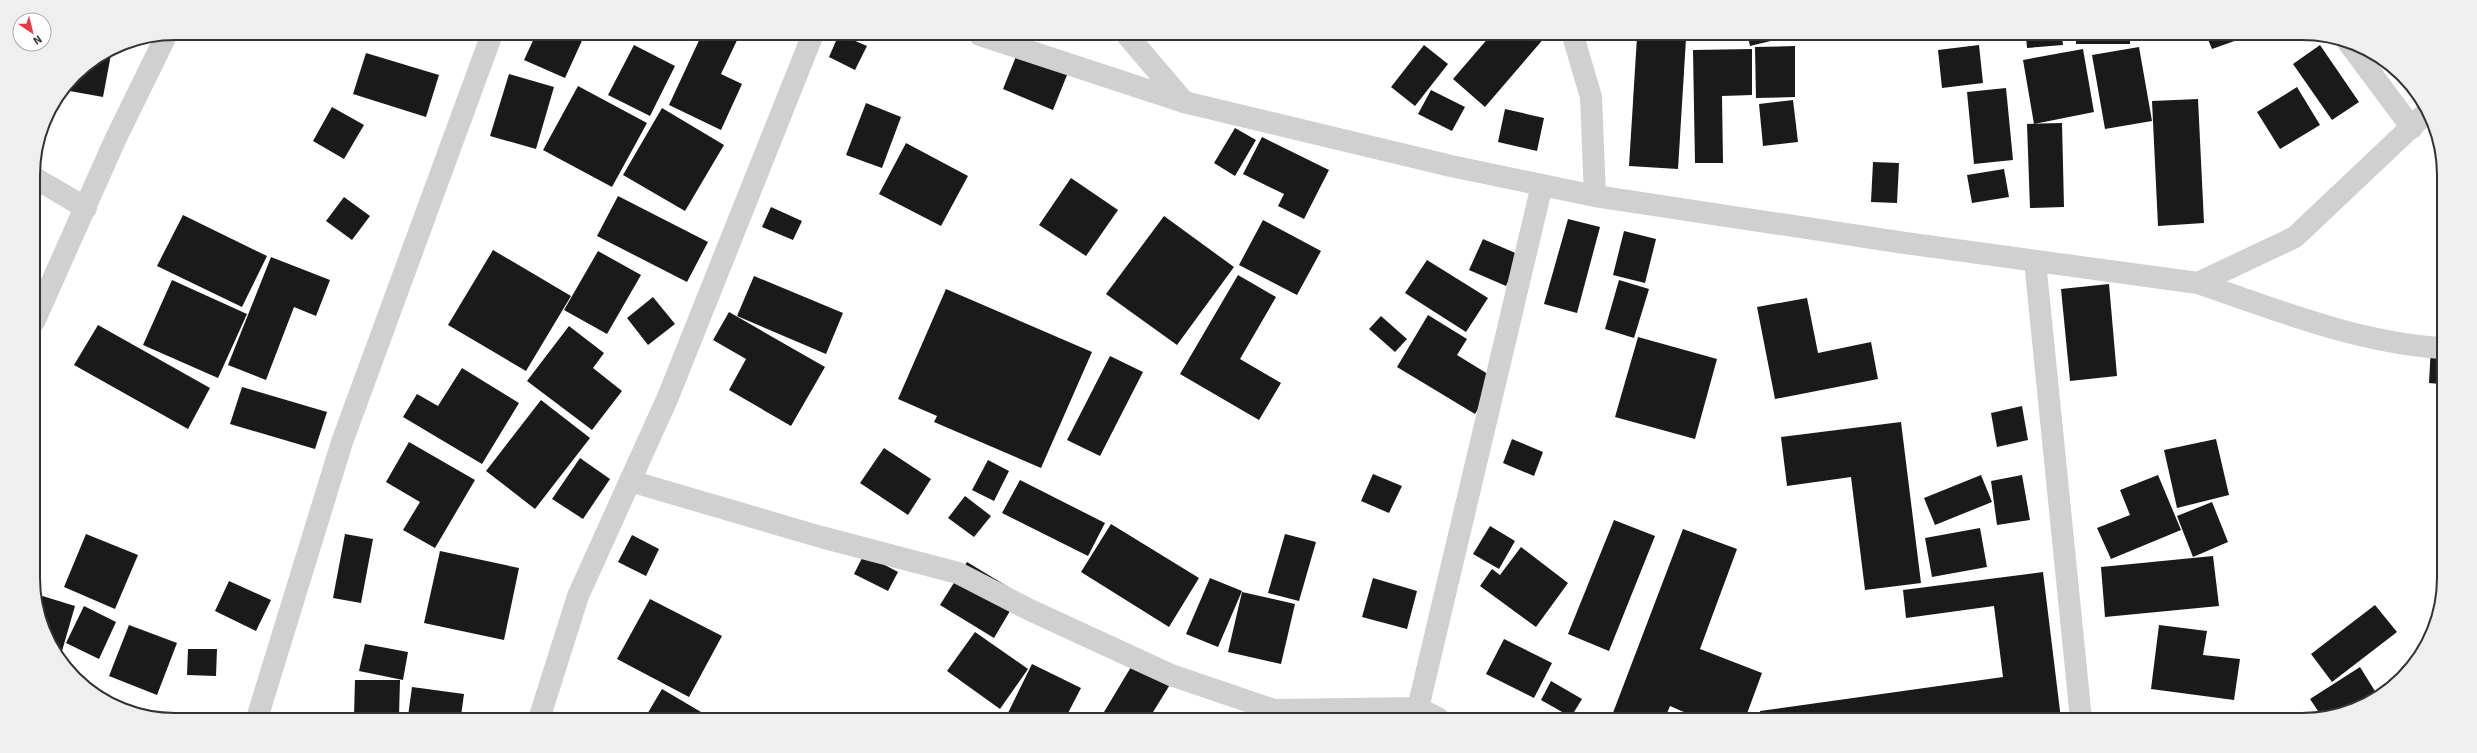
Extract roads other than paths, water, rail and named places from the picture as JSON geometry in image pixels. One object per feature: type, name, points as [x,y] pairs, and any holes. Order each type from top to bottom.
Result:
[{"type":"street","points":[[259,713],[342,442],[490,40]]},
{"type":"street","points":[[541,713],[578,596],[668,397],[811,40]]},
{"type":"street","points":[[995,40],[1184,102],[1452,166],[1595,196],[2035,261],[2198,283],[2322,326],[2421,347],[2437,348]]},
{"type":"street","points":[[1131,40],[1184,102]]},
{"type":"street","points":[[1574,40],[1591,97],[1595,196]]},
{"type":"street","points":[[40,309],[116,138],[165,41]]},
{"type":"street","points":[[2198,283],[2294,237],[2418,121],[2356,51]]},
{"type":"street","points":[[40,181],[86,208]]},
{"type":"street","points":[[1418,708],[1542,185]]},
{"type":"street","points":[[2035,261],[2079,713]]},
{"type":"street","points":[[630,481],[821,537],[958,573],[1030,610],[1171,675],[1274,710],[1324,713],[1418,708],[1428,713]]}]
